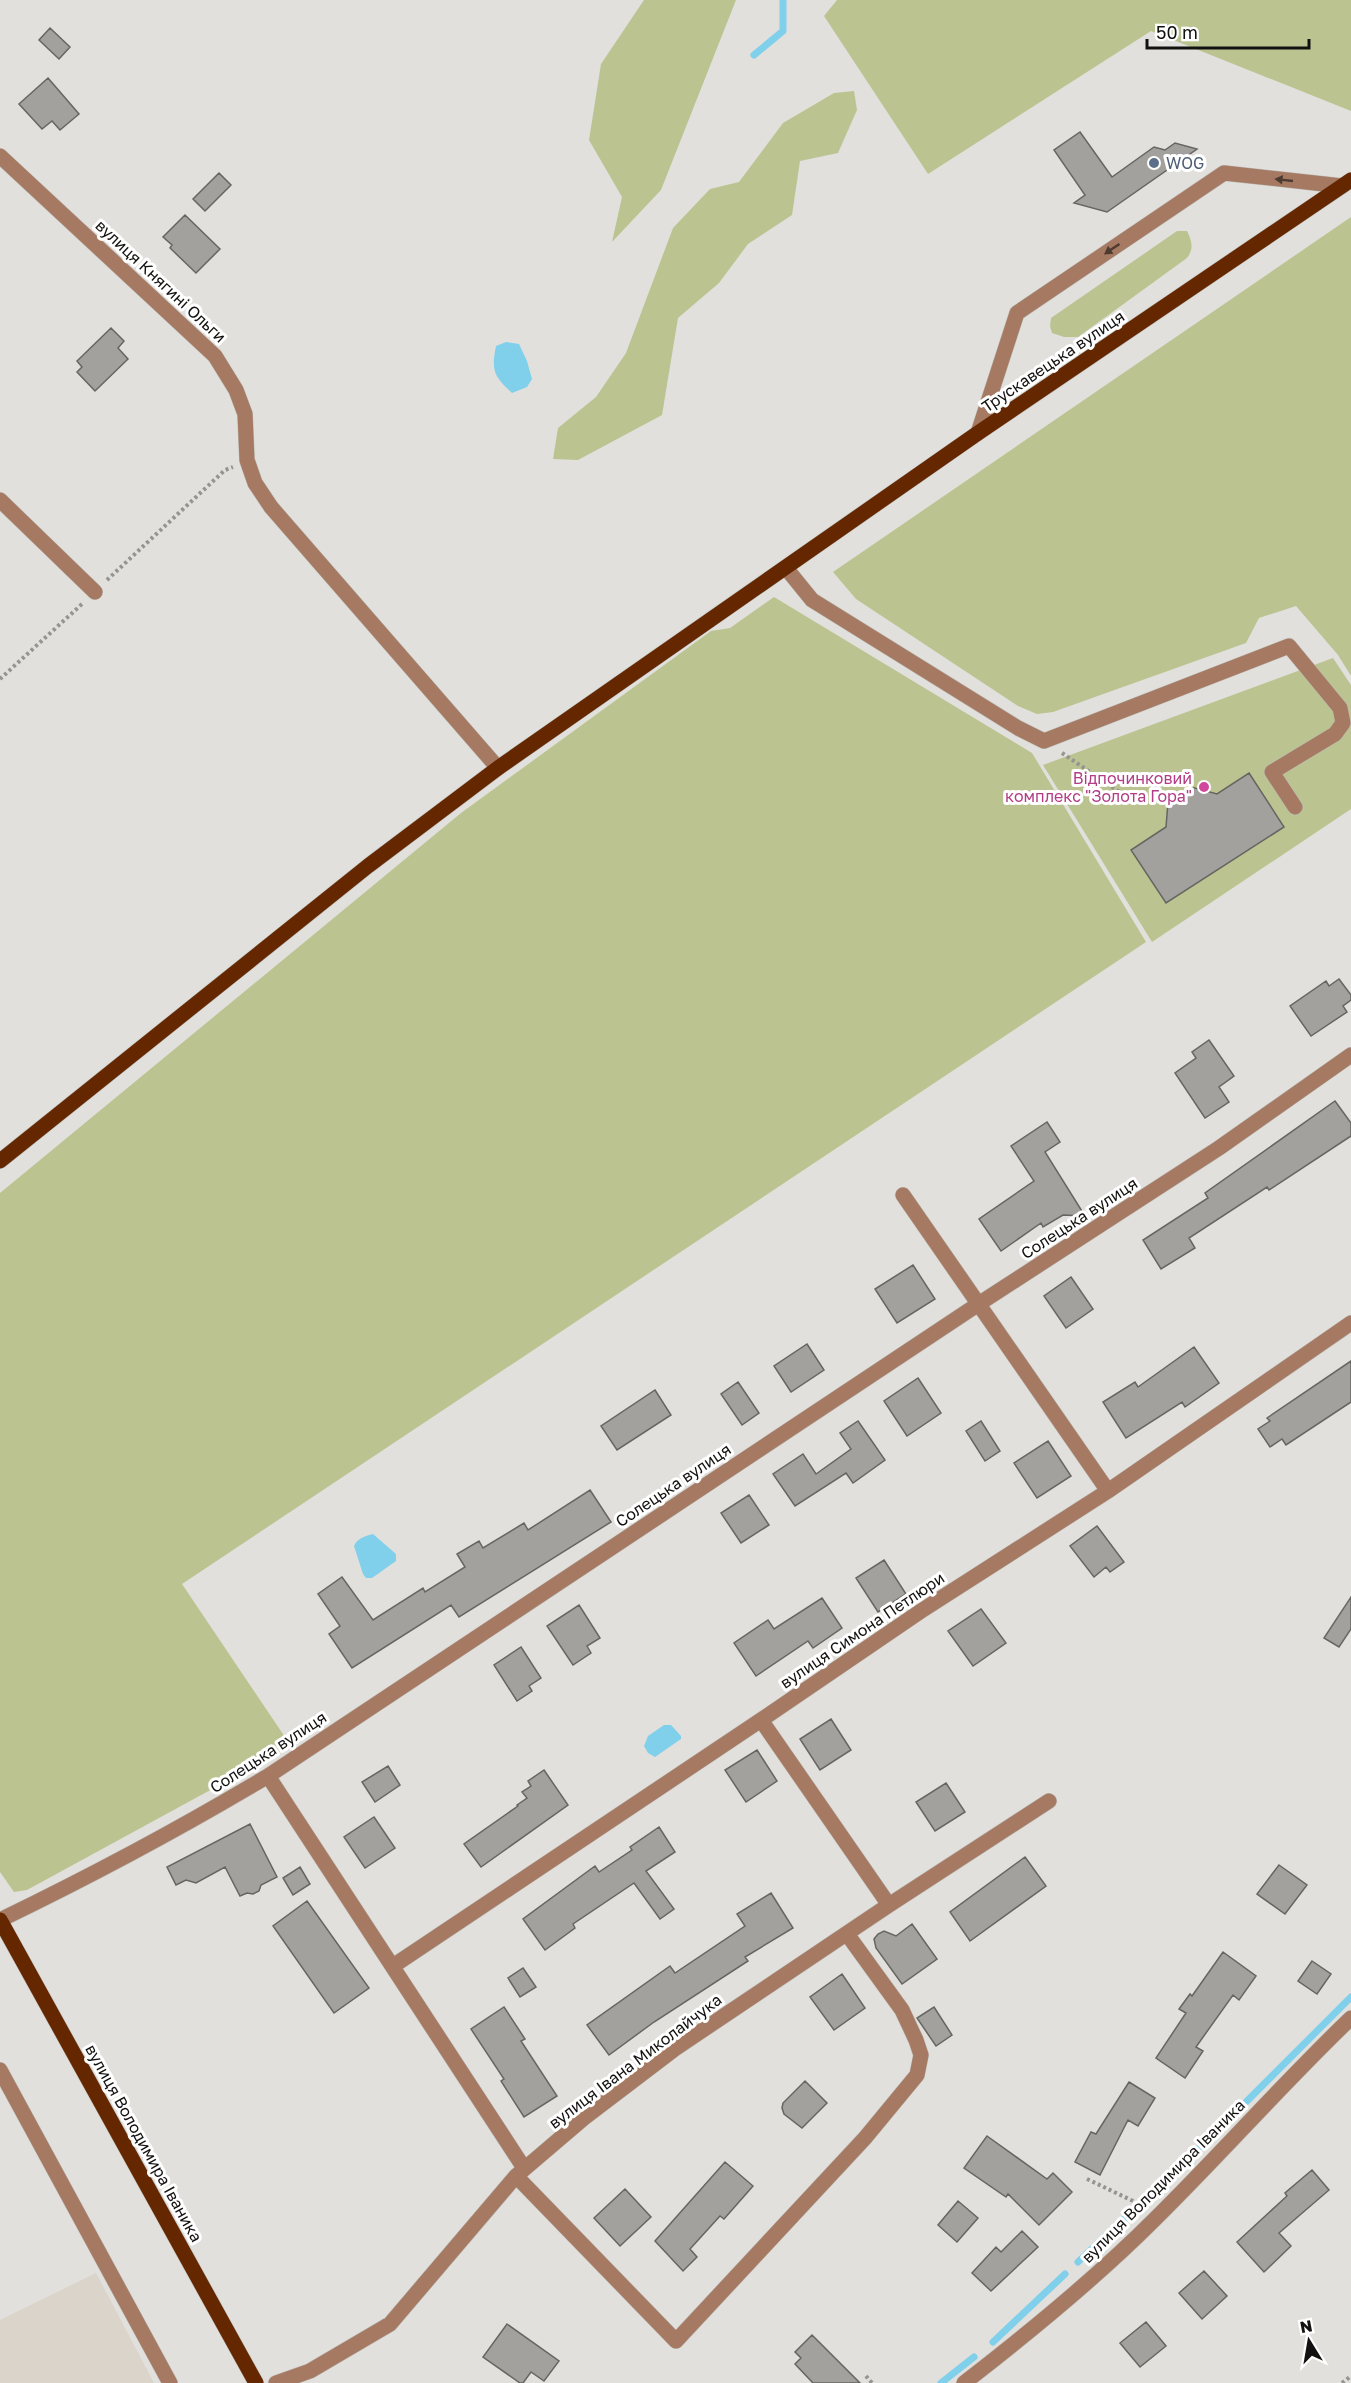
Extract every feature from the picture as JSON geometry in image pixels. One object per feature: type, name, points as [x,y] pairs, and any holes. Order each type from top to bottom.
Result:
[{"type":"main road","name":"Трускавецька вулиця","points":[[0,1161],[368,866],[498,768],[978,433],[1346,183]]},
{"type":"main road","name":"вулиця Володимира Іваника","points":[[0,1920],[256,2383]]},
{"type":"street","name":"вулиця Княгині Ольги","points":[[0,156],[215,356],[236,390],[245,414],[247,460],[255,483],[271,507],[498,768]]},
{"type":"street","points":[[978,433],[1017,313],[1224,173],[1346,183]]},
{"type":"street","points":[[0,500],[95,592]]},
{"type":"street","points":[[786,568],[812,600],[1018,728],[1044,741],[1288,646],[1340,708],[1343,723],[1335,735],[1272,772],[1296,807]]},
{"type":"street","name":"Солецька вулиця","points":[[0,1920],[211,1810],[268,1776],[977,1305],[1219,1148],[1351,1055]]},
{"type":"street","points":[[903,1195],[1108,1491]]},
{"type":"street","name":"вулиця Симона Петлюри","points":[[393,1966],[921,1611],[1108,1491],[1351,1323]]},
{"type":"street","points":[[761,1720],[889,1905]]},
{"type":"street","points":[[268,1776],[393,1966],[520,2172],[676,2341],[865,2138],[917,2075],[921,2055],[902,2010],[847,1934]]},
{"type":"street","name":"вулиця Івана Миколайчука","points":[[276,2383],[310,2371],[390,2324],[520,2172],[584,2118],[676,2048],[1048,1801]]},
{"type":"street","name":"вулиця Володимира Іваника","points":[[964,2383],[1088,2282],[1154,2221],[1351,2018]]},
{"type":"street","points":[[0,2070],[170,2383]]},
{"type":"path","points":[[0,679],[225,470],[247,460]]},
{"type":"path","points":[[1044,741],[1121,793]]},
{"type":"path","points":[[1087,2179],[1133,2201],[1154,2221]]},
{"type":"path","points":[[866,2376],[872,2383]]},
{"type":"path","points":[[1342,2383],[1351,2376]]},
{"type":"shaded area","points":[[96,2273],[154,2383],[0,2383],[0,2320]]},
{"type":"green space","points":[[644,0],[736,0],[661,190],[612,242],[622,197],[589,140],[601,64]]},
{"type":"green space","points":[[837,0],[1351,0],[1351,111],[1151,31],[928,174],[824,16]]},
{"type":"green space","points":[[854,91],[857,110],[838,153],[800,161],[792,215],[748,244],[719,283],[678,318],[662,415],[578,460],[553,459],[558,428],[596,397],[626,353],[673,228],[710,189],[739,182],[783,123],[834,93]]},
{"type":"green space","points":[[1351,217],[1351,676],[1338,655],[1296,606],[1259,618],[1246,643],[1053,712],[1037,714],[1018,706],[856,599],[833,572]]},
{"type":"green space","points":[[1177,231],[1187,231],[1190,238],[1192,245],[1187,258],[1078,337],[1064,337],[1052,333],[1051,318]]},
{"type":"green space","points":[[774,597],[1032,753],[1146,942],[182,1584],[291,1746],[27,1890],[14,1892],[0,1872],[0,1193],[461,813],[711,631],[730,628]]},
{"type":"green space","name":"Відпочинковий комплекс \"Золота Гора\"","points":[[1333,658],[1351,685],[1351,809],[1152,942],[1043,765]]},
{"type":"water","points":[[506,342],[519,344],[532,379],[527,387],[512,393],[501,382],[494,367],[496,346]]},
{"type":"water","points":[[373,1534],[396,1554],[396,1561],[372,1578],[366,1578],[354,1546],[359,1539]]},
{"type":"water","points":[[664,1725],[671,1725],[681,1739],[655,1757],[648,1753],[644,1746],[648,1736]]},
{"type":"building","points":[[50,28],[70,47],[59,59],[39,40]]},
{"type":"building","points":[[48,78],[79,114],[60,130],[52,121],[42,129],[19,104]]},
{"type":"building","name":"WOG","points":[[1080,132],[1112,177],[1154,147],[1165,150],[1175,143],[1197,149],[1107,212],[1074,203],[1085,195],[1054,150]]},
{"type":"building","points":[[219,173],[231,185],[205,211],[193,199]]},
{"type":"building","points":[[185,215],[220,249],[196,273],[170,248],[172,245],[163,237]]},
{"type":"building","points":[[111,328],[124,341],[118,348],[128,359],[95,391],[77,372],[82,367],[77,361]]},
{"type":"building","points":[[1249,773],[1284,827],[1166,903],[1131,850],[1166,827],[1168,802],[1191,787],[1217,794]]},
{"type":"building","points":[[1339,979],[1351,995],[1351,1000],[1343,1006],[1347,1012],[1311,1036],[1290,1006],[1326,981],[1329,986]]},
{"type":"building","points":[[1209,1040],[1234,1076],[1219,1087],[1229,1102],[1205,1118],[1175,1073],[1196,1058],[1192,1052]]},
{"type":"building","points":[[1335,1101],[1351,1123],[1351,1136],[1269,1190],[1267,1187],[1189,1238],[1195,1248],[1161,1269],[1143,1240],[1208,1198],[1205,1193]]},
{"type":"building","points":[[1047,1122],[1060,1142],[1045,1152],[1085,1216],[1063,1215],[1043,1227],[1041,1223],[1001,1251],[979,1219],[1034,1181],[1011,1146]]},
{"type":"building","points":[[913,1265],[935,1299],[897,1323],[875,1289]]},
{"type":"building","points":[[1071,1277],[1093,1309],[1066,1328],[1044,1296]]},
{"type":"building","points":[[807,1344],[824,1370],[791,1392],[774,1366]]},
{"type":"building","points":[[1194,1347],[1219,1383],[1185,1407],[1182,1402],[1126,1438],[1103,1402],[1135,1382],[1138,1387]]},
{"type":"building","points":[[1351,1361],[1351,1402],[1286,1445],[1282,1439],[1270,1447],[1258,1429],[1270,1421],[1267,1418]]},
{"type":"building","points":[[918,1378],[941,1413],[907,1436],[884,1401]]},
{"type":"building","points":[[738,1382],[759,1413],[742,1425],[721,1394]]},
{"type":"building","points":[[655,1390],[671,1415],[617,1450],[601,1426]]},
{"type":"building","points":[[858,1421],[885,1460],[853,1483],[846,1473],[795,1506],[773,1474],[803,1454],[816,1474],[851,1449],[840,1433]]},
{"type":"building","points":[[981,1421],[1000,1451],[985,1461],[966,1431]]},
{"type":"building","points":[[1048,1441],[1071,1476],[1037,1498],[1014,1463]]},
{"type":"building","points":[[590,1490],[611,1522],[459,1617],[451,1605],[352,1668],[329,1634],[340,1626],[318,1594],[342,1577],[373,1620],[423,1588],[425,1592],[465,1567],[457,1554],[479,1541],[483,1548],[524,1523],[528,1530]]},
{"type":"building","points":[[749,1495],[769,1525],[741,1543],[721,1513]]},
{"type":"building","points":[[1097,1526],[1124,1562],[1110,1572],[1106,1567],[1094,1577],[1070,1546]]},
{"type":"building","points":[[884,1560],[906,1594],[878,1612],[856,1578]]},
{"type":"building","points":[[1351,1597],[1351,1629],[1339,1647],[1324,1638]]},
{"type":"building","points":[[822,1598],[842,1628],[813,1648],[808,1641],[756,1676],[734,1643],[768,1620],[774,1629]]},
{"type":"building","points":[[579,1605],[600,1638],[587,1646],[591,1653],[573,1665],[547,1626]]},
{"type":"building","points":[[981,1609],[1006,1643],[973,1666],[948,1631]]},
{"type":"building","points":[[521,1647],[541,1678],[529,1686],[532,1691],[517,1701],[494,1665]]},
{"type":"building","points":[[831,1719],[851,1750],[820,1770],[800,1739]]},
{"type":"building","points":[[757,1750],[777,1781],[746,1802],[725,1770]]},
{"type":"building","points":[[388,1766],[400,1785],[375,1802],[362,1782]]},
{"type":"building","points":[[544,1770],[568,1805],[481,1867],[464,1844],[527,1798],[522,1792],[531,1786],[528,1781]]},
{"type":"building","points":[[946,1783],[965,1812],[935,1831],[916,1802]]},
{"type":"building","points":[[374,1817],[395,1848],[365,1868],[344,1837]]},
{"type":"building","points":[[250,1824],[277,1877],[261,1885],[259,1891],[240,1896],[225,1867],[196,1883],[186,1880],[176,1885],[167,1867]]},
{"type":"building","points":[[659,1827],[675,1852],[646,1871],[674,1909],[660,1919],[634,1883],[573,1924],[575,1928],[545,1950],[523,1919],[595,1866],[599,1872],[632,1850],[630,1847]]},
{"type":"building","points":[[1025,1857],[1046,1886],[970,1941],[950,1912]]},
{"type":"building","points":[[1279,1865],[1307,1885],[1285,1914],[1257,1894]]},
{"type":"building","points":[[300,1867],[310,1884],[293,1895],[283,1878]]},
{"type":"building","points":[[771,1893],[793,1928],[745,1957],[748,1961],[654,2022],[609,2055],[587,2025],[670,1966],[675,1973],[745,1926],[737,1914]]},
{"type":"building","points":[[307,1901],[369,1988],[334,2013],[273,1926]]},
{"type":"building","points":[[912,1924],[937,1959],[902,1984],[876,1948],[874,1939],[884,1931],[896,1936]]},
{"type":"building","points":[[1223,1952],[1256,1976],[1239,2000],[1233,1995],[1196,2047],[1203,2051],[1185,2078],[1156,2058],[1186,2013],[1179,2009],[1190,1994],[1192,1996]]},
{"type":"building","points":[[1312,1961],[1331,1974],[1317,1994],[1298,1981]]},
{"type":"building","points":[[523,1968],[536,1987],[520,1997],[508,1978]]},
{"type":"building","points":[[842,1974],[865,2008],[834,2030],[810,1997]]},
{"type":"building","points":[[504,2007],[525,2039],[521,2041],[557,2096],[524,2117],[501,2081],[504,2079],[471,2029]]},
{"type":"building","points":[[934,2007],[952,2035],[936,2046],[917,2018]]},
{"type":"building","points":[[805,2081],[827,2103],[802,2128],[784,2114],[782,2108],[783,2103]]},
{"type":"building","points":[[1129,2082],[1155,2098],[1138,2126],[1128,2120],[1100,2175],[1075,2162],[1091,2132],[1096,2134]]},
{"type":"building","points":[[987,2136],[1047,2179],[1053,2173],[1072,2192],[1039,2225],[1008,2194],[1006,2197],[964,2168]]},
{"type":"building","points":[[725,2162],[753,2186],[724,2219],[720,2216],[690,2249],[697,2257],[683,2271],[655,2241]]},
{"type":"building","points":[[1312,2170],[1329,2190],[1279,2233],[1291,2246],[1264,2272],[1237,2242],[1287,2196],[1285,2193]]},
{"type":"building","points":[[625,2189],[651,2217],[620,2246],[594,2218]]},
{"type":"building","points":[[958,2201],[978,2218],[957,2242],[938,2225]]},
{"type":"building","points":[[1022,2231],[1038,2247],[991,2291],[972,2273],[996,2247],[1001,2252]]},
{"type":"building","points":[[1204,2271],[1227,2296],[1202,2319],[1179,2293]]},
{"type":"building","points":[[1146,2322],[1166,2346],[1140,2367],[1120,2343]]},
{"type":"building","points":[[507,2324],[559,2361],[544,2381],[531,2372],[523,2383],[520,2383],[483,2357]]},
{"type":"building","points":[[812,2335],[860,2383],[813,2383],[795,2364],[801,2358],[795,2352]]},
{"type":"waterway","points":[[754,55],[783,31],[783,0]]},
{"type":"waterway","points":[[1231,2117],[1351,1997]]},
{"type":"waterway","points":[[1185,2161],[1218,2130]]},
{"type":"waterway","points":[[1148,2196],[1170,2175]]},
{"type":"waterway","points":[[1078,2262],[1132,2211]]},
{"type":"waterway","points":[[993,2342],[1065,2274]]},
{"type":"waterway","points":[[941,2383],[974,2357]]},
{"type":"place","name":"WOG","points":[[1154,163]]},
{"type":"place","name":"Відпочинковий комплекс \"Золота Гора\"","points":[[1204,787]]}]
